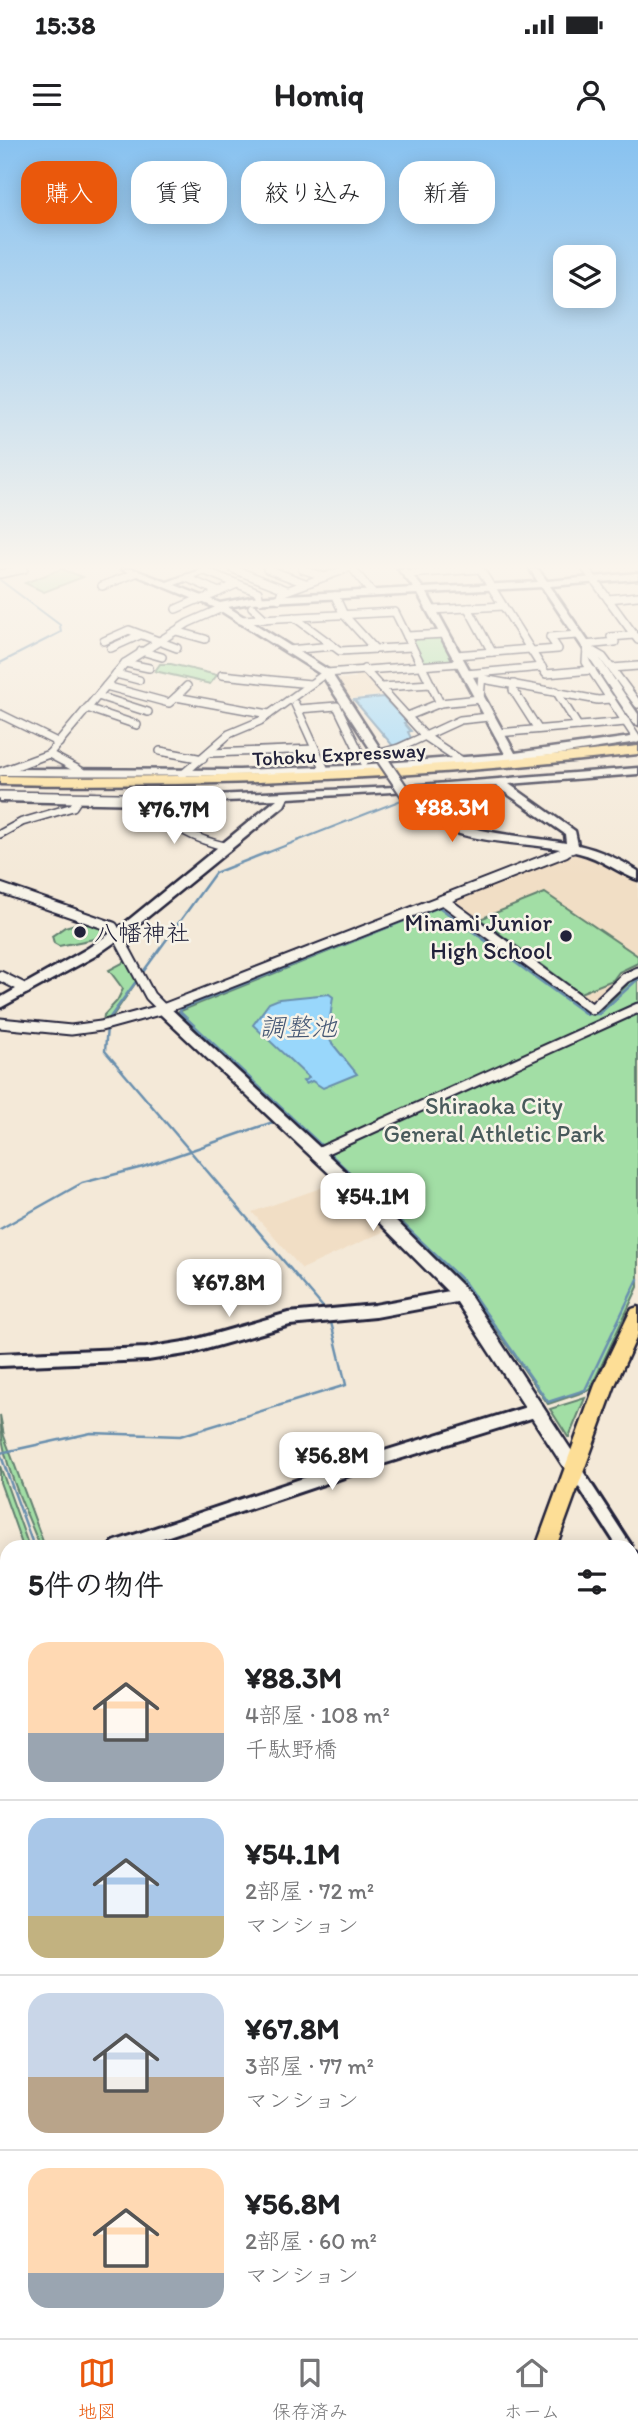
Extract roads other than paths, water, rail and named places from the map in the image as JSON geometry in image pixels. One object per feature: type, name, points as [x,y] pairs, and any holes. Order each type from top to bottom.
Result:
[{"type":"highway","name":"Tohoku Expressway","points":[[0,780],[135,782],[294,778],[488,766],[638,750]]},
{"type":"highway","name":"Tohoku Expressway","points":[[0,788],[195,790],[381,784],[513,774],[638,760]]},
{"type":"main road","points":[[548,1540],[605,1385],[638,1314]]},
{"type":"street","points":[[0,772],[49,754],[118,672]]},
{"type":"street","points":[[246,677],[247,672]]},
{"type":"street","points":[[277,681],[279,672]]},
{"type":"street","points":[[0,772],[188,772],[229,734],[269,714],[326,673],[340,672]]},
{"type":"street","points":[[367,672],[426,737],[462,761]]},
{"type":"street","points":[[425,672],[440,703]]},
{"type":"street","points":[[482,676],[512,672]]},
{"type":"street","points":[[545,672],[546,674],[574,672]]},
{"type":"street","points":[[593,672],[611,699],[632,722]]},
{"type":"street","points":[[606,672],[633,705]]},
{"type":"street","points":[[0,772],[95,775],[325,770],[364,763],[512,757],[638,739],[632,722],[633,705],[614,672]]},
{"type":"street","points":[[326,673],[412,803],[439,822],[461,830],[574,847],[607,857],[638,876]]},
{"type":"street","points":[[116,674],[139,680]]},
{"type":"street","points":[[466,674],[598,700],[611,699]]},
{"type":"street","points":[[466,674],[512,757]]},
{"type":"street","points":[[222,675],[310,684]]},
{"type":"street","points":[[480,699],[482,676]]},
{"type":"street","points":[[256,688],[264,680]]},
{"type":"street","points":[[382,687],[431,684]]},
{"type":"street","points":[[514,684],[513,690],[538,729]]},
{"type":"street","points":[[106,686],[169,703],[187,686]]},
{"type":"street","points":[[556,691],[578,726]]},
{"type":"street","points":[[97,696],[148,712]]},
{"type":"street","points":[[176,697],[269,714]]},
{"type":"street","points":[[293,698],[325,770]]},
{"type":"street","points":[[408,716],[440,703],[480,699]]},
{"type":"street","points":[[298,709],[337,706],[364,763]]},
{"type":"street","points":[[87,708],[137,725]]},
{"type":"street","points":[[0,714],[59,743]]},
{"type":"street","points":[[364,763],[426,737],[458,720],[489,717]]},
{"type":"street","points":[[498,733],[632,722]]},
{"type":"street","points":[[210,753],[315,749]]},
{"type":"street","points":[[160,751],[203,759]]},
{"type":"street","points":[[49,754],[81,771]]},
{"type":"street","points":[[0,797],[148,801],[498,782],[638,771]]},
{"type":"street","points":[[498,782],[571,833],[574,847]]},
{"type":"street","points":[[0,1004],[118,934],[280,804],[284,795]]},
{"type":"street","points":[[0,797],[185,799]]},
{"type":"street","points":[[0,834],[22,822],[73,807],[77,801]]},
{"type":"street","points":[[148,801],[175,830],[199,841],[228,847]]},
{"type":"street","points":[[0,1023],[71,1030],[101,1026],[163,1009],[574,847]]},
{"type":"street","points":[[0,888],[113,927],[150,996],[355,1189],[461,1295],[620,1540]]},
{"type":"street","points":[[443,900],[592,1009],[625,978],[638,972]]},
{"type":"street","points":[[0,976],[26,989]]},
{"type":"street","points":[[322,1151],[638,1008]]},
{"type":"street","points":[[0,1360],[148,1354],[191,1347],[289,1319],[375,1311],[461,1295]]},
{"type":"street","points":[[138,1540],[382,1458],[537,1410]]},
{"type":"water","points":[[383,697],[407,722],[404,723],[411,731],[408,732],[411,738],[393,746],[354,700]]},
{"type":"water","name":"調整池","points":[[329,994],[333,997],[328,1033],[331,1042],[357,1074],[323,1088],[312,1081],[306,1084],[303,1081],[309,1078],[253,1025],[269,1003],[279,999]]},
{"type":"waterway","points":[[411,797],[421,793]]},
{"type":"waterway","points":[[264,854],[404,799]]},
{"type":"waterway","points":[[108,1020],[215,873],[268,852]]},
{"type":"waterway","points":[[290,1116],[180,1012],[181,1009],[439,907],[586,1014],[599,1014],[638,979]]},
{"type":"waterway","points":[[107,1027],[105,1051],[190,1151]]},
{"type":"waterway","points":[[285,1118],[290,1116]]},
{"type":"waterway","points":[[290,1116],[323,1147]]},
{"type":"waterway","points":[[190,1151],[276,1121]]},
{"type":"waterway","points":[[0,1229],[82,1183],[143,1167],[190,1151]]},
{"type":"waterway","points":[[190,1151],[327,1312]]},
{"type":"waterway","points":[[327,1151],[465,1283],[548,1402],[585,1390],[638,1279]]},
{"type":"waterway","points":[[31,1540],[0,1453],[91,1433],[180,1436],[346,1385],[330,1318]]},
{"type":"tunnel","points":[[91,797],[95,775]]},
{"type":"place","name":"八幡神社","points":[[80,932]]},
{"type":"place","name":"Minami Junior High School","points":[[566,936]]},
{"type":"park label","name":"Shiraoka City General Athletic Park","points":[[494,1119]]}]
